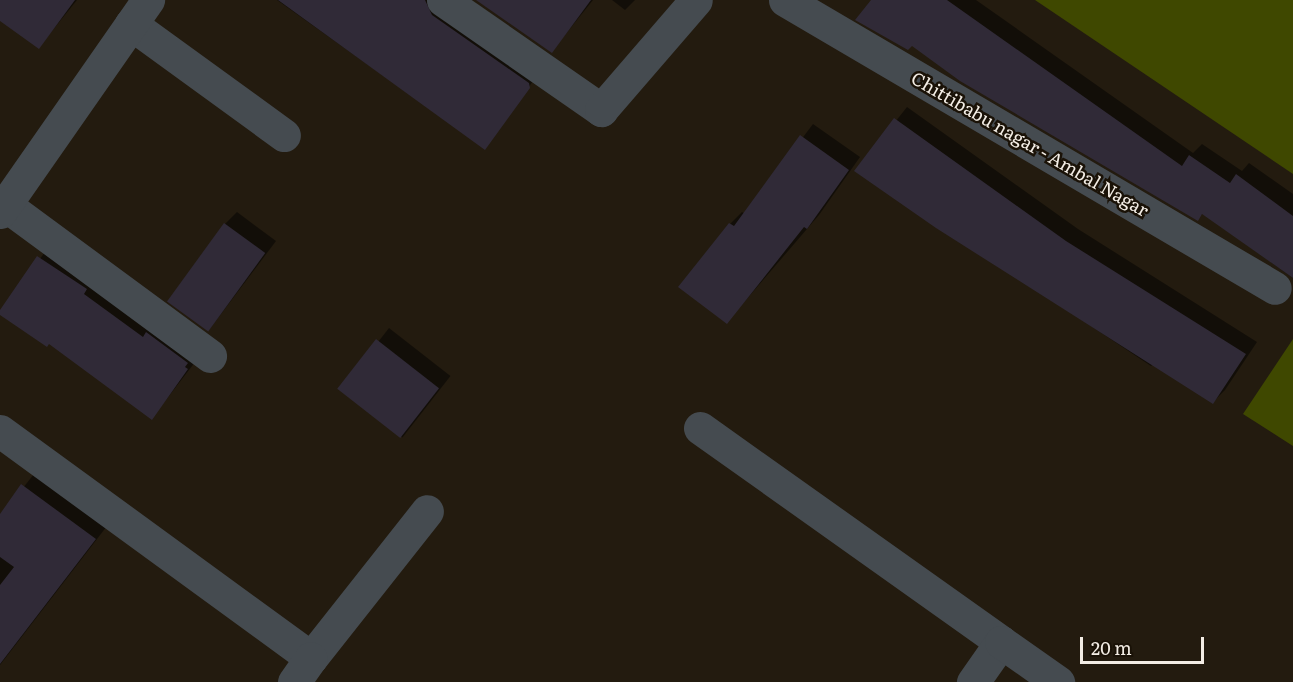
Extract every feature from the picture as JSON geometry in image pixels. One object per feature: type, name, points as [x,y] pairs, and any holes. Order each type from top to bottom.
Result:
[{"type":"street","points":[[443,0],[601,110],[696,0]]},
{"type":"street","name":"Chittibabu nagar - Ambal Nagar","points":[[785,0],[1275,288]]},
{"type":"street","points":[[210,356],[2,206],[140,12],[284,135]]},
{"type":"street","points":[[700,428],[1058,682]]},
{"type":"street","points":[[0,431],[303,670],[427,511]]},
{"type":"street","points":[[973,682],[1001,642]]},
{"type":"green space","points":[[1035,0],[1293,0],[1293,174]]},
{"type":"green space","points":[[1293,339],[1293,446],[1243,414]]},
{"type":"building","points":[[0,0],[75,0],[39,49],[0,21]]},
{"type":"building","points":[[278,0],[425,0],[432,15],[529,83],[530,88],[485,150]]},
{"type":"building","points":[[476,0],[591,0],[552,53]]},
{"type":"building","points":[[871,0],[947,0],[1182,166],[1189,155],[1230,183],[1236,174],[1293,216],[1293,278],[1202,214],[1198,221],[960,81],[912,46],[908,50],[855,20]]},
{"type":"building","points":[[894,118],[1066,241],[1246,354],[1213,404],[936,228],[854,171]]},
{"type":"building","points":[[800,135],[849,170],[807,229],[804,227],[727,324],[678,287],[729,223],[734,226]]},
{"type":"building","points":[[224,223],[265,253],[208,331],[167,301]]},
{"type":"building","points":[[37,256],[87,289],[84,294],[143,337],[146,332],[188,363],[185,367],[188,369],[152,420],[49,344],[47,347],[0,315],[0,310]]},
{"type":"building","points":[[376,339],[439,388],[400,438],[337,389]]},
{"type":"building","points":[[21,484],[96,539],[0,664],[0,585],[14,567],[0,557],[0,514]]}]
